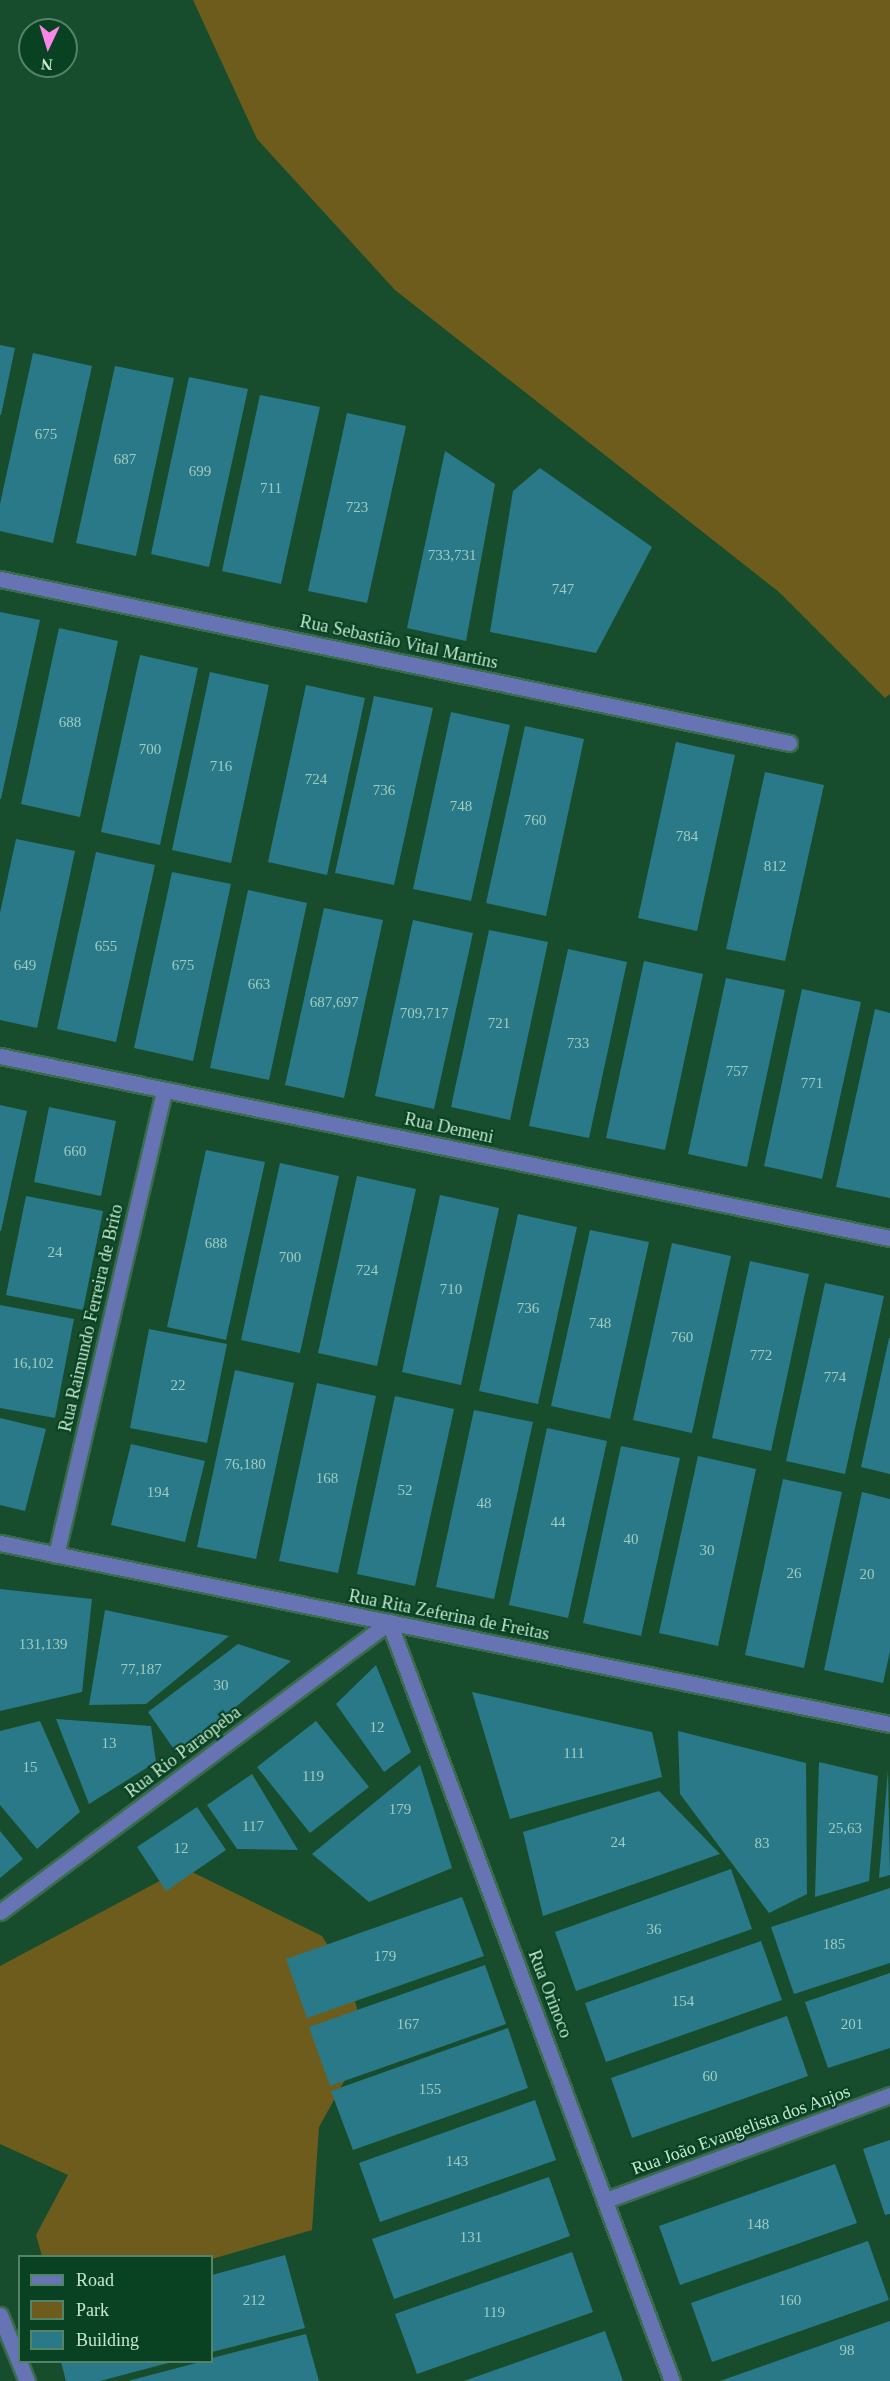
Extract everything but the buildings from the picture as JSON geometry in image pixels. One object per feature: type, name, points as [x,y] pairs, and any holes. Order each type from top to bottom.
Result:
[{"type":"street","name":"Rua Sebastião Vital Martins","points":[[0,579],[789,743]]},
{"type":"street","name":"Rua Demeni","points":[[0,1056],[890,1238]]},
{"type":"street","name":"Rua Raimundo Ferreira de Brito","points":[[56,1555],[164,1090]]},
{"type":"street","name":"Rua Rita Zeferina de Freitas","points":[[0,1544],[890,1724]]},
{"type":"street","name":"Rua Rio Paraopeba","points":[[0,1912],[389,1622]]},
{"type":"street","name":"Rua Orinoco","points":[[389,1622],[672,2381]]},
{"type":"street","name":"Rua João Evangelista dos Anjos","points":[[606,2200],[890,2095]]},
{"type":"street","points":[[0,2315],[18,2359]]},
{"type":"street","points":[[20,2363],[27,2381]]},
{"type":"green space","points":[[193,0],[890,0],[890,694],[885,698],[779,592],[395,290],[257,139]]},
{"type":"green space","points":[[184,1868],[322,1936],[347,1976],[367,2040],[319,2127],[312,2230],[213,2259],[213,2255],[42,2255],[36,2235],[68,2175],[0,2144],[0,1966]]}]
